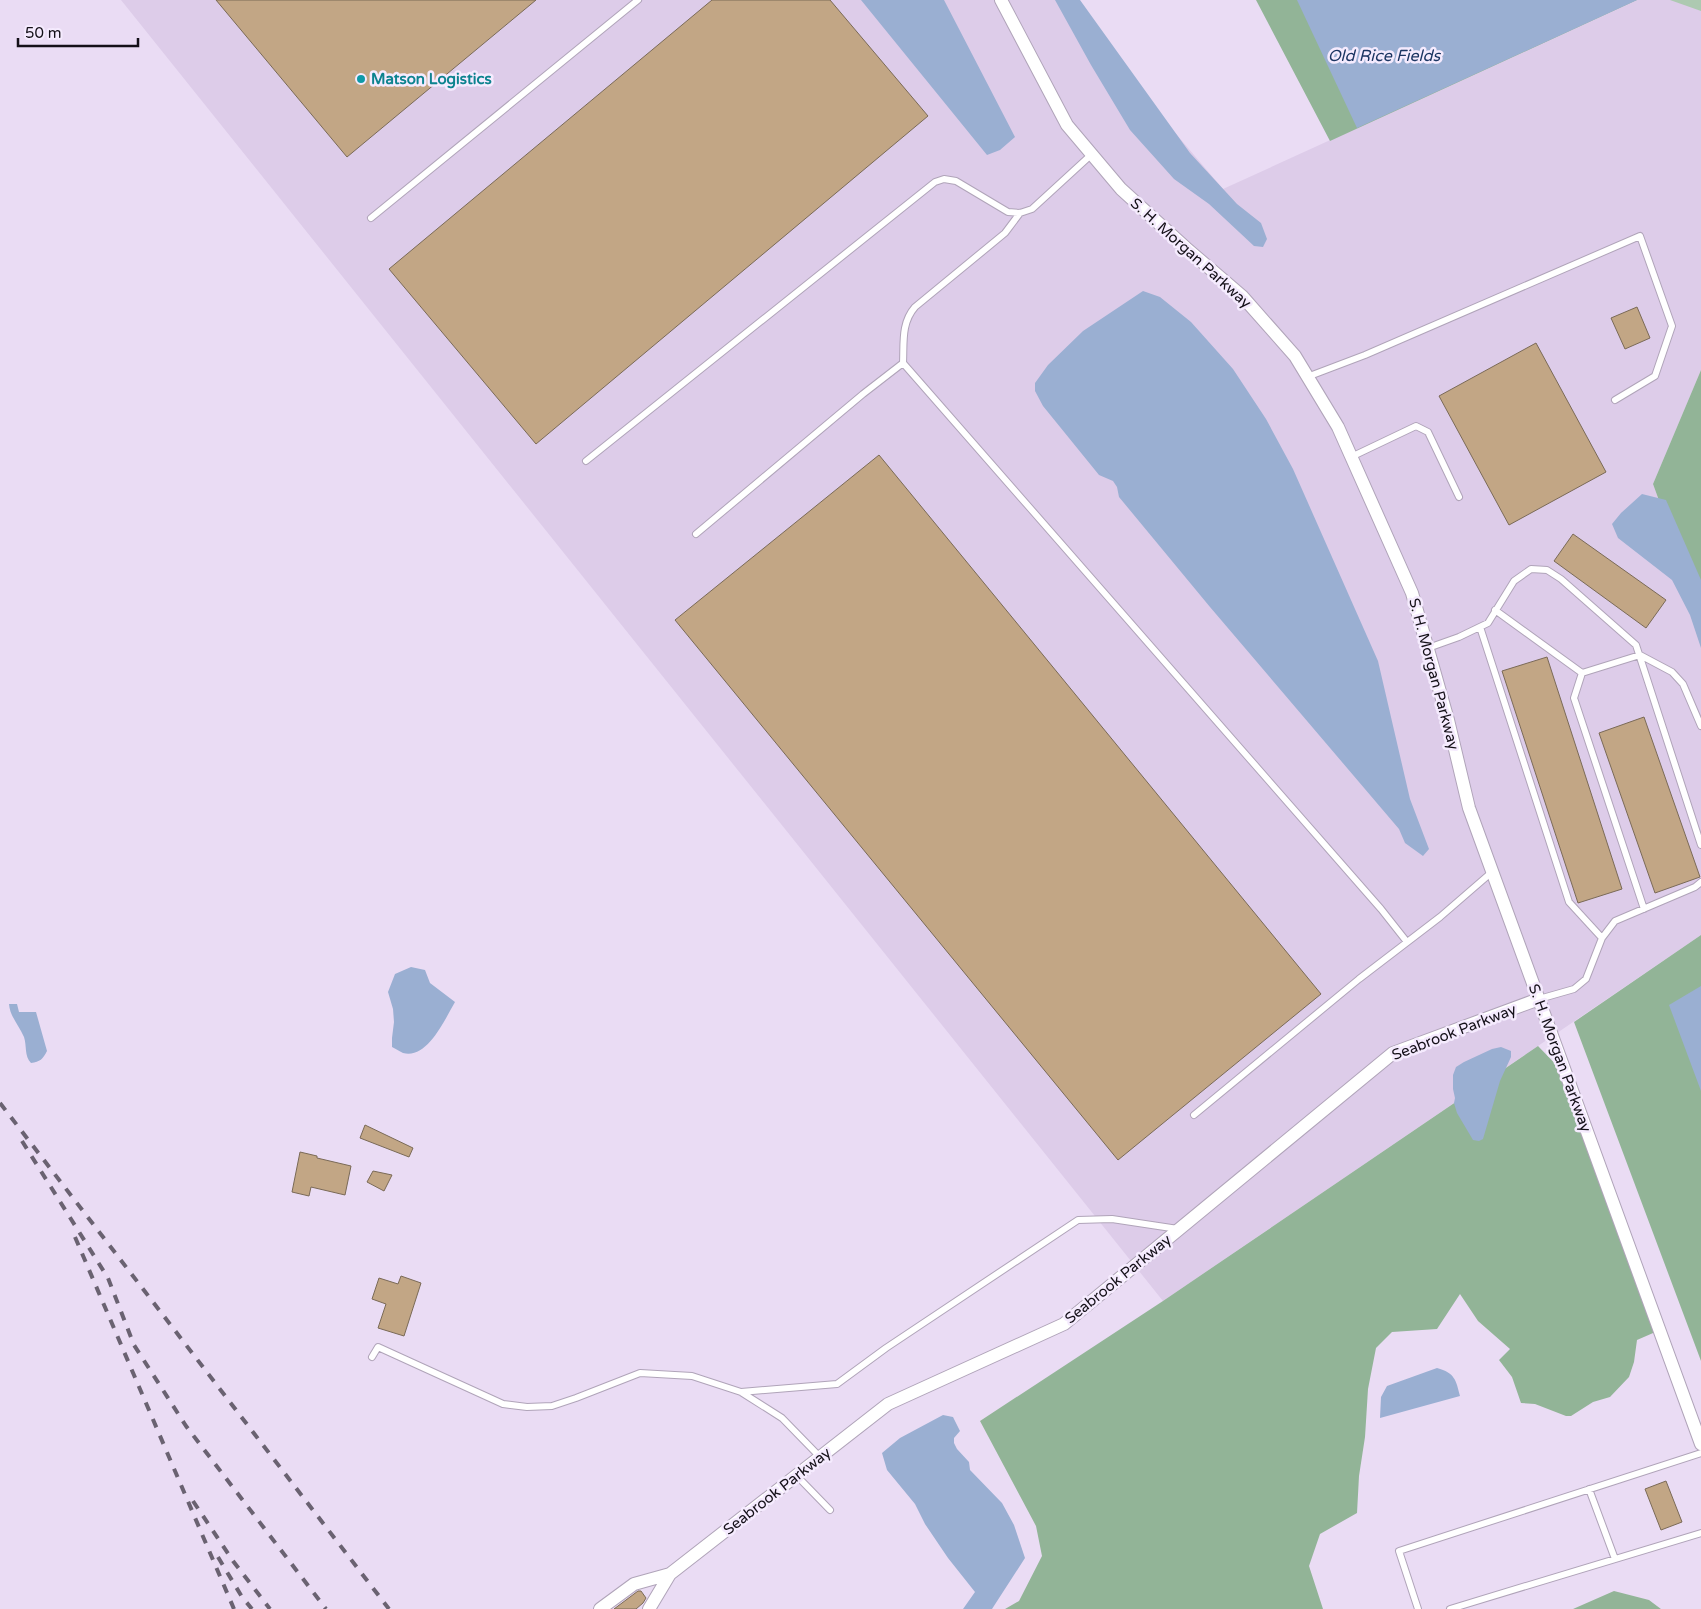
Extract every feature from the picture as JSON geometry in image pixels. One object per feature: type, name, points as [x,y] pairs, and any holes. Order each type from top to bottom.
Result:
[{"type":"street","name":"S. H. Morgan Parkway","points":[[1001,0],[1067,125],[1121,189],[1242,296],[1295,356],[1338,428],[1412,593],[1448,720],[1469,808],[1701,1444]]},
{"type":"street","name":"Seabrook Parkway","points":[[649,1609],[670,1574],[888,1404],[1064,1324],[1393,1053],[1539,999]]},
{"type":"street","name":"Seabrook Parkway","points":[[600,1609],[634,1584],[670,1574]]},
{"type":"lane","points":[[371,218],[638,0]]},
{"type":"lane","points":[[586,460],[935,182],[944,179],[956,181],[1008,212],[1020,213],[1032,209],[1092,154]]},
{"type":"lane","points":[[1020,213],[1005,233],[909,314],[906,321],[903,363],[1374,901],[1407,942]]},
{"type":"lane","points":[[1307,377],[1365,356],[1640,236],[1672,326],[1655,376],[1615,400]]},
{"type":"lane","points":[[696,534],[903,363]]},
{"type":"lane","points":[[1351,457],[1416,426],[1422,428],[1428,432],[1459,496]]},
{"type":"lane","points":[[1428,648],[1459,637],[1488,623],[1514,581],[1531,569],[1547,570],[1561,579],[1636,645],[1701,845]]},
{"type":"lane","points":[[1495,610],[1582,673]]},
{"type":"lane","points":[[1480,627],[1569,902],[1602,938]]},
{"type":"lane","points":[[1582,673],[1640,655],[1672,672],[1678,678],[1683,684],[1701,726]]},
{"type":"lane","points":[[1582,673],[1574,698],[1644,909]]},
{"type":"lane","points":[[1194,1115],[1359,979],[1440,917],[1492,872]]},
{"type":"lane","points":[[1539,999],[1574,988],[1586,979],[1602,938],[1615,921],[1695,887],[1701,882]]},
{"type":"lane","points":[[741,1392],[837,1384],[886,1348],[1078,1220],[1112,1219],[1179,1230]]},
{"type":"lane","points":[[372,1357],[378,1347],[503,1404],[527,1407],[552,1406],[640,1373],[692,1376],[741,1392],[782,1418],[820,1457]]},
{"type":"lane","points":[[1418,1609],[1399,1551],[1701,1452]]},
{"type":"lane","points":[[796,1475],[830,1510]]},
{"type":"lane","points":[[1589,1489],[1615,1559]]},
{"type":"lane","points":[[1450,1609],[1701,1533]]},
{"type":"shaded area","points":[[121,0],[1062,0],[1223,189],[1637,0],[1701,0],[1701,370],[1653,484],[1701,616],[1701,935],[1163,1301]]},
{"type":"green space","name":"Old Rice Fields","points":[[1256,0],[1637,0],[1330,141]]},
{"type":"green space","points":[[1670,0],[1701,0],[1701,11]]},
{"type":"green space","points":[[1701,370],[1701,616],[1653,484]]},
{"type":"green space","points":[[1701,935],[1701,1361],[1574,1022]]},
{"type":"green space","points":[[1538,1046],[1567,1076],[1660,1330],[1637,1340],[1634,1362],[1629,1377],[1610,1397],[1593,1402],[1571,1416],[1566,1416],[1535,1404],[1521,1403],[1512,1377],[1499,1360],[1510,1349],[1478,1321],[1460,1294],[1437,1329],[1392,1332],[1376,1348],[1368,1389],[1357,1513],[1320,1534],[1309,1566],[1323,1609],[1005,1609],[1019,1601],[1042,1556],[1036,1526],[980,1421],[1163,1301]]},
{"type":"green space","points":[[1614,1591],[1649,1600],[1661,1609],[1573,1609]]},
{"type":"water","points":[[861,0],[944,0],[1015,137],[1000,150],[987,155]]},
{"type":"water","points":[[1055,0],[1080,0],[1190,153],[1237,204],[1261,223],[1267,239],[1263,247],[1254,246],[1209,204],[1174,179],[1130,130]]},
{"type":"water","name":"Old Rice Fields","points":[[1297,0],[1637,0],[1357,128]]},
{"type":"water","points":[[1143,291],[1160,297],[1191,322],[1233,369],[1266,419],[1293,469],[1378,661],[1410,799],[1429,849],[1423,856],[1405,843],[1399,829],[1119,497],[1117,487],[1113,481],[1099,475],[1043,406],[1035,391],[1035,383],[1048,365],[1083,331]]},
{"type":"water","points":[[1642,494],[1666,500],[1701,580],[1701,648],[1690,615],[1672,580],[1618,538],[1612,524]]},
{"type":"water","points":[[411,967],[425,970],[430,983],[455,1002],[434,1036],[420,1050],[412,1054],[403,1053],[392,1047],[394,1022],[393,1009],[388,992],[395,974]]},
{"type":"water","points":[[1701,986],[1701,1091],[1669,1005]]},
{"type":"water","points":[[9,1004],[17,1004],[19,1012],[36,1012],[47,1051],[39,1061],[31,1063],[29,1060],[26,1054],[24,1037],[13,1017]]},
{"type":"water","points":[[1501,1047],[1511,1051],[1511,1057],[1500,1081],[1483,1139],[1479,1141],[1473,1140],[1457,1113],[1454,1103],[1453,1075],[1456,1067],[1464,1062],[1492,1049]]},
{"type":"water","points":[[1437,1368],[1448,1372],[1454,1378],[1460,1396],[1380,1418],[1381,1397],[1387,1386]]},
{"type":"water","points":[[943,1415],[953,1417],[960,1431],[954,1438],[957,1449],[969,1462],[970,1470],[1002,1503],[1014,1525],[1025,1558],[992,1609],[963,1609],[975,1592],[948,1558],[925,1524],[915,1504],[887,1470],[882,1453],[900,1438]]},
{"type":"building","name":"Matson Logistics","points":[[216,0],[536,0],[347,157]]},
{"type":"building","points":[[712,0],[830,0],[928,116],[536,444],[389,269]]},
{"type":"building","points":[[1637,307],[1650,338],[1625,349],[1611,318]]},
{"type":"building","points":[[1536,343],[1606,472],[1509,525],[1439,396]]},
{"type":"building","points":[[879,455],[1321,994],[1118,1160],[675,620]]},
{"type":"building","points":[[1573,534],[1666,600],[1646,628],[1554,561]]},
{"type":"building","points":[[1547,657],[1622,889],[1578,903],[1502,671]]},
{"type":"building","points":[[1644,717],[1700,877],[1655,893],[1599,733]]},
{"type":"building","points":[[365,1125],[413,1148],[409,1157],[360,1138]]},
{"type":"building","points":[[300,1152],[351,1166],[345,1195],[311,1187],[309,1196],[292,1192]]},
{"type":"building","points":[[373,1171],[392,1175],[384,1191],[367,1182]]},
{"type":"building","points":[[401,1276],[421,1283],[404,1336],[378,1328],[386,1304],[372,1299],[379,1278],[398,1284]]},
{"type":"building","points":[[1666,1481],[1682,1522],[1661,1530],[1645,1489]]},
{"type":"building","points":[[638,1591],[641,1591],[646,1598],[636,1609],[614,1609]]},
{"type":"railway","points":[[0,1103],[389,1609]]},
{"type":"railway","points":[[22,1141],[108,1278],[134,1345],[186,1426],[326,1609]]},
{"type":"railway","points":[[75,1237],[234,1609]]},
{"type":"railway","points":[[193,1501],[233,1561],[270,1609]]},
{"type":"railway","points":[[218,1557],[242,1597],[252,1609]]},
{"type":"place","name":"Matson Logistics","points":[[361,79]]}]
